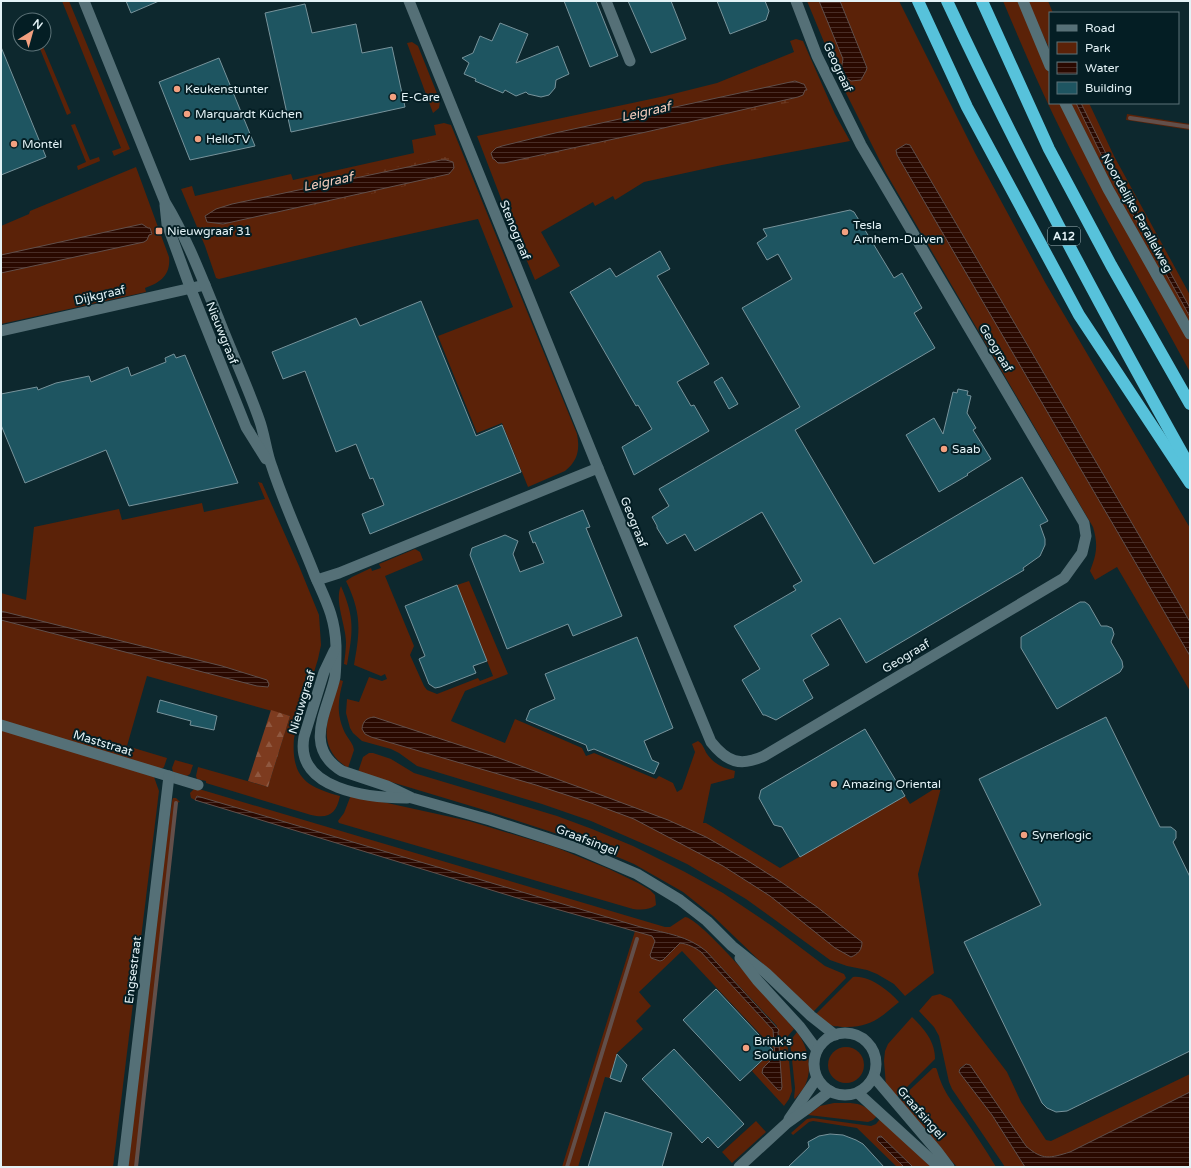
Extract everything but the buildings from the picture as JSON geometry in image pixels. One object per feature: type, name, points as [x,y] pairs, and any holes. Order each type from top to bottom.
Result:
[{"type":"highway","name":"A12","points":[[918,1],[967,107],[1079,315],[1190,483]]},
{"type":"highway","name":"A12","points":[[948,1],[982,76],[1068,246],[1190,466]]},
{"type":"highway","name":"A12","points":[[982,1],[1049,149],[1111,265],[1190,404]]},
{"type":"street","name":"Nieuwgraaf","points":[[84,1],[165,202],[177,221],[260,421],[271,466],[330,609],[335,633],[335,676],[321,726],[319,736],[320,746],[323,753],[335,767],[352,775]]},
{"type":"street","name":"Stenograaf","points":[[409,1],[598,468]]},
{"type":"street","points":[[606,1],[630,61]]},
{"type":"street","name":"Geograaf","points":[[598,468],[711,742],[724,756],[742,762],[752,762],[764,756],[1064,578],[1082,553],[1086,536],[1084,523],[861,144],[817,56],[796,1]]},
{"type":"street","points":[[1023,1],[1049,64]]},
{"type":"street","name":"Noordelijke Parallelweg","points":[[1066,104],[1108,189],[1190,334]]},
{"type":"street","name":"Nieuwgraaf","points":[[165,202],[167,224],[190,288],[246,427],[271,466]]},
{"type":"street","name":"Dijkgraaf","points":[[1,331],[204,285]]},
{"type":"street","points":[[317,580],[339,573],[598,468]]},
{"type":"street","name":"Nieuwgraaf","points":[[336,647],[324,672],[303,745],[306,763],[312,772],[328,783],[348,790]]},
{"type":"street","name":"Maststraat","points":[[1,725],[198,785]]},
{"type":"street","name":"Graafsingel","points":[[352,775],[387,786],[412,798],[490,820],[546,838],[583,851],[637,874],[680,900],[707,921],[732,946],[766,973],[811,1016],[834,1035]]},
{"type":"street","name":"Engsestraat","points":[[123,1167],[169,776]]},
{"type":"street","name":"Graafsingel","points":[[348,790],[384,798],[412,798]]},
{"type":"street","name":"Graafsingel","points":[[732,946],[757,980],[800,1027],[817,1050]]},
{"type":"street","points":[[844,1033],[854,1034],[869,1044],[873,1050],[876,1059],[874,1077],[870,1084],[858,1093],[844,1096],[830,1092],[822,1086],[817,1078],[814,1064],[817,1050],[824,1041],[834,1035],[844,1033]]},
{"type":"street","name":"Graafsingel","points":[[874,1077],[949,1167]]},
{"type":"street","points":[[787,1123],[817,1078]]},
{"type":"street","points":[[739,1167],[787,1123],[830,1092]]},
{"type":"street","name":"Graafsingel","points":[[858,1093],[939,1167]]},
{"type":"green space","points":[[62,1],[69,1],[130,149],[114,156],[112,151],[121,148]]},
{"type":"green space","points":[[807,1],[819,1],[843,59],[841,70],[844,76],[851,81],[862,79],[867,68],[840,1],[899,1],[975,153],[1046,284],[1190,528],[1190,622],[910,145],[906,144],[896,150],[897,155],[1190,656],[1190,691],[1117,567],[1095,580],[1090,571],[1096,549],[1096,539],[1093,527],[886,173],[841,83]]},
{"type":"green space","points":[[1003,1],[1020,1],[1049,74],[1049,104],[1063,104],[1116,210],[1190,340],[1190,372],[1114,234],[1078,164],[1043,93]]},
{"type":"green space","points":[[1027,1],[1048,1],[1053,12],[1049,12],[1049,48]]},
{"type":"green space","points":[[796,39],[803,41],[835,114],[850,141],[722,165],[644,182],[615,200],[613,196],[595,206],[593,202],[541,232],[560,266],[535,280],[505,209],[477,136],[665,96],[717,83],[794,52],[790,41]],"holes":[[[795,81],[803,84],[806,89],[646,132],[565,150],[502,146],[555,133]]]},
{"type":"green space","points":[[412,42],[418,46],[440,101],[439,108],[433,113],[407,43]]},
{"type":"green space","points":[[41,52],[45,52],[71,113],[67,115]]},
{"type":"green space","points":[[795,81],[804,84],[808,94],[801,100],[731,115],[724,112]]},
{"type":"green space","points":[[1070,104],[1089,104],[1114,156],[1190,295],[1190,328],[1141,241]]},
{"type":"green space","points":[[1127,114],[1190,124],[1190,130],[1126,120]]},
{"type":"green space","points":[[444,123],[451,125],[577,434],[578,450],[573,463],[565,471],[528,487],[502,423],[477,433],[438,336],[513,307],[478,219],[355,246],[219,279],[216,278],[205,246],[181,189],[192,186],[195,196],[291,174],[293,180],[414,153],[412,140],[436,135],[434,125]],"holes":[[[336,183],[317,203],[223,224],[207,222],[205,216],[232,204]]]},
{"type":"green space","points":[[75,124],[90,160],[99,157],[100,161],[78,170],[77,166],[86,162],[71,125]]},
{"type":"green space","points":[[630,136],[628,138],[517,162],[514,161],[518,156]]},
{"type":"green space","points":[[441,157],[449,158],[453,162],[284,196],[283,192]]},
{"type":"green space","points":[[136,167],[169,257],[168,269],[160,281],[145,288],[146,292],[1,324],[1,226],[29,214],[30,211]]},
{"type":"green space","points":[[454,168],[452,174],[385,191],[306,207],[304,204],[442,170]]},
{"type":"green space","points":[[258,482],[262,483],[319,615],[321,645],[294,738],[294,751],[298,771],[303,778],[318,789],[340,796],[334,811],[331,814],[323,816],[311,815],[197,779],[196,776],[198,767],[268,787],[290,716],[147,676],[127,746],[167,758],[164,767],[160,770],[1,723],[1,620],[257,686],[267,680],[222,666],[1,611],[1,593],[26,600],[34,527],[119,509],[122,520],[202,503],[204,512],[265,499]]},
{"type":"green space","points":[[415,549],[420,552],[423,560],[385,576],[414,646],[410,655],[424,686],[427,690],[437,694],[478,678],[480,681],[493,676],[457,585],[469,581],[508,674],[465,691],[451,721],[505,743],[515,719],[582,748],[586,756],[594,753],[656,779],[659,776],[673,783],[677,792],[682,789],[695,752],[692,744],[698,741],[707,754],[716,763],[735,771],[734,778],[711,784],[703,823],[706,823],[780,868],[905,796],[910,804],[942,784],[918,874],[934,973],[905,996],[894,984],[877,974],[830,960],[746,899],[687,864],[653,848],[591,821],[542,804],[417,766],[391,749],[362,741],[350,728],[346,713],[347,699],[359,702],[369,677],[382,681],[387,679],[385,674],[381,676],[354,665],[358,642],[358,623],[355,603],[346,581],[371,568],[372,571],[381,568],[379,564]]},
{"type":"green space","points":[[341,586],[349,607],[352,625],[351,643],[347,665],[344,664],[346,642],[339,598]]},
{"type":"green space","points":[[340,680],[343,681],[339,701],[340,720],[354,750],[348,768],[337,759],[330,749],[327,738],[329,716]]},
{"type":"green space","points":[[271,710],[290,716],[268,787],[248,781]]},
{"type":"green space","points":[[1,729],[154,777],[159,791],[113,1167],[1,1167]]},
{"type":"green space","points":[[369,753],[391,759],[414,773],[557,816],[633,846],[723,893],[772,926],[825,966],[844,974],[846,978],[813,1012],[713,916],[683,892],[634,864],[582,842],[481,809],[358,772],[363,757]]},
{"type":"green space","points":[[175,760],[193,765],[190,774],[187,776],[173,772],[172,768]]},
{"type":"green space","points":[[194,789],[199,789],[665,927],[670,927],[685,917],[694,921],[723,948],[794,1029],[788,1036],[787,1040],[792,1091],[789,1099],[784,1106],[752,1071],[774,1049],[682,951],[639,992],[651,1006],[636,1021],[643,1029],[617,1053],[610,1078],[605,1077],[578,1167],[562,1167],[635,931],[652,936],[655,941],[676,945],[683,943],[692,946],[701,952],[773,1030],[775,1056],[763,1068],[778,1090],[777,1026],[706,951],[684,938],[644,928],[197,796],[195,800],[191,798],[190,793]]},
{"type":"green space","points":[[351,795],[469,821],[555,847],[609,869],[638,883],[650,890],[655,895],[656,905],[651,908],[639,910],[633,909],[339,823],[338,821],[344,813]]},
{"type":"green space","points":[[173,798],[176,798],[180,802],[176,803],[137,1167],[128,1167],[163,863]]},
{"type":"green space","points":[[853,977],[859,977],[872,981],[885,989],[899,1002],[881,1017],[863,1025],[855,1027],[842,1027],[828,1024],[816,1014]]},
{"type":"green space","points":[[940,994],[951,999],[1007,1072],[1021,1102],[1046,1140],[1051,1141],[1190,1074],[1190,1092],[1070,1152],[1047,1157],[1037,1154],[1026,1146],[970,1066],[966,1064],[960,1068],[959,1072],[992,1115],[1025,1167],[1005,1167],[952,1089],[949,1082],[939,1036],[934,1027],[919,1011],[932,996]]},
{"type":"green space","points":[[912,1017],[925,1031],[931,1041],[935,1053],[935,1059],[895,1099],[886,1086],[884,1061],[885,1051],[888,1044]]},
{"type":"green space","points":[[797,1032],[804,1043],[808,1056],[809,1070],[805,1085],[795,1099],[790,1041]]},
{"type":"green space","points":[[846,1047],[856,1050],[861,1055],[864,1065],[861,1075],[856,1080],[846,1083],[836,1080],[831,1075],[828,1065],[831,1055],[836,1050]]},
{"type":"green space","points":[[933,1068],[936,1068],[948,1096],[996,1167],[957,1167],[898,1101]]},
{"type":"green space","points":[[834,1103],[862,1105],[877,1116],[868,1122],[808,1115],[820,1106]]},
{"type":"green space","points":[[813,1118],[871,1126],[876,1124],[880,1119],[932,1167],[913,1167],[881,1136],[877,1140],[904,1167],[897,1167],[857,1128],[813,1121],[809,1122],[793,1135],[791,1133],[807,1119]]},
{"type":"green space","points":[[756,1121],[766,1132],[732,1163],[722,1152]]},
{"type":"water","points":[[819,1],[840,1],[867,68],[861,80],[851,81],[844,76],[841,70],[843,59]]},
{"type":"water","points":[[795,81],[804,84],[807,90],[805,90],[803,95],[798,97],[504,163],[498,163],[493,159],[491,153],[496,148],[502,146],[555,133]]},
{"type":"water","points":[[1076,104],[1081,104],[1116,174],[1190,308],[1190,317],[1112,177]]},
{"type":"water","points":[[906,144],[910,145],[1190,622],[1190,656],[897,155],[896,150]]},
{"type":"water","points":[[441,160],[453,162],[454,168],[449,174],[223,224],[207,222],[205,216],[216,209],[232,204]]},
{"type":"water","points":[[142,224],[150,228],[152,234],[149,235],[147,240],[144,242],[1,273],[1,255]]},
{"type":"water","points":[[1,611],[222,666],[267,680],[269,684],[268,687],[257,686],[1,620]]},
{"type":"water","points":[[374,717],[496,757],[668,820],[706,837],[781,882],[817,907],[862,942],[862,945],[858,953],[851,957],[835,948],[770,896],[723,866],[634,819],[536,785],[371,737],[365,734],[362,729],[365,720]]},
{"type":"water","points":[[197,796],[644,928],[684,938],[692,942],[706,951],[779,1030],[781,1090],[778,1090],[762,1073],[763,1068],[775,1056],[773,1030],[701,952],[693,947],[680,943],[663,960],[660,961],[651,958],[650,955],[655,941],[652,936],[524,900],[195,800]]},
{"type":"water","points":[[966,1064],[970,1065],[1026,1146],[1037,1154],[1047,1157],[1070,1152],[1190,1092],[1190,1167],[1025,1167],[992,1115],[959,1072],[960,1069]]},
{"type":"water","points":[[881,1136],[913,1167],[904,1167],[877,1140],[878,1137]]},
{"type":"waterway","points":[[1130,118],[1190,127]]},
{"type":"waterway","points":[[136,1167],[176,803]]},
{"type":"waterway","points":[[567,1167],[637,939]]},
{"type":"place","name":"Keukenstunter","points":[[177,89]]},
{"type":"place","name":"E-Care","points":[[393,97]]},
{"type":"place","name":"Marquardt Küchen","points":[[187,114]]},
{"type":"place","name":"HelloTV","points":[[198,139]]},
{"type":"place","name":"Montèl","points":[[14,144]]},
{"type":"place","name":"Nieuwgraaf 31","points":[[159,231]]},
{"type":"place","name":"Tesla Arnhem-Duiven","points":[[845,232]]},
{"type":"place","name":"Saab","points":[[944,449]]},
{"type":"place","name":"Amazing Oriental","points":[[834,784]]},
{"type":"place","name":"Synerlogic","points":[[1024,835]]},
{"type":"place","name":"Brink's Solutions","points":[[746,1048]]},
{"type":"water label","name":"Leigraaf","points":[[646,112]]},
{"type":"water label","name":"Leigraaf","points":[[328,182]]}]
